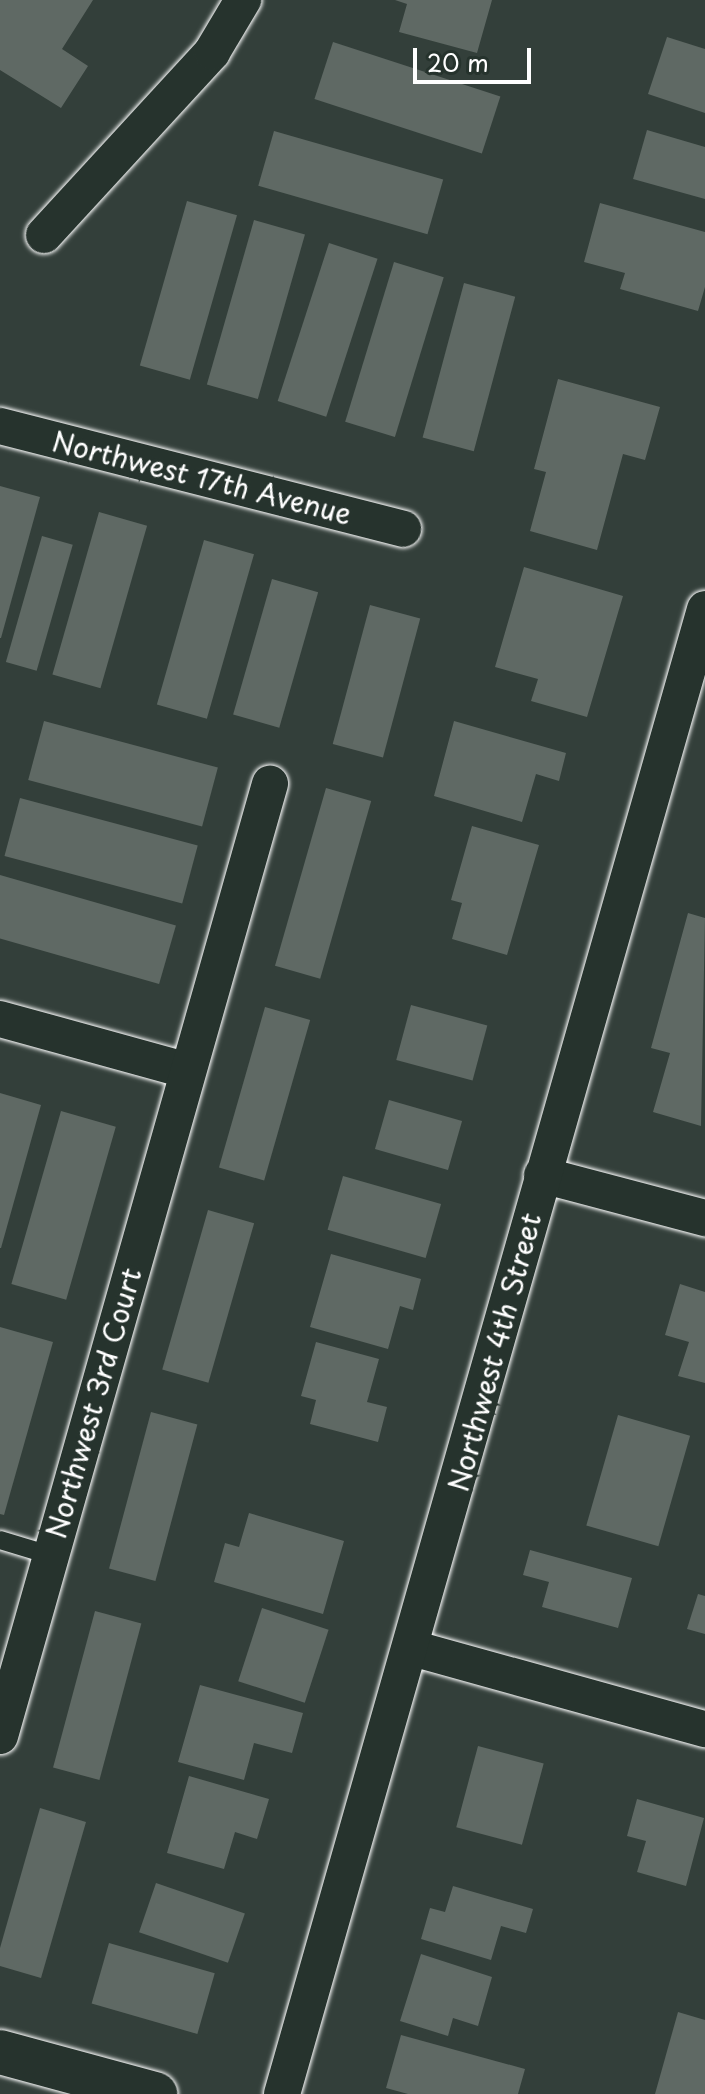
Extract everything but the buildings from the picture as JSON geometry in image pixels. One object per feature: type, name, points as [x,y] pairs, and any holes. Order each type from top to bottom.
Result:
[{"type":"street","points":[[44,235],[212,52],[243,0]]},
{"type":"street","name":"Northwest 17th Avenue","points":[[0,426],[403,529]]},
{"type":"street","name":"Northwest 4th Street","points":[[282,2094],[412,1648],[542,1175],[693,701],[705,609]]},
{"type":"street","name":"Northwest 3rd Court","points":[[0,1736],[185,1070],[270,784]]},
{"type":"street","points":[[0,1019],[185,1070]]},
{"type":"street","points":[[542,1175],[705,1218]]},
{"type":"street","points":[[412,1648],[705,1729]]},
{"type":"street","points":[[0,2052],[155,2094]]},
{"type":"lane","points":[[0,1540],[50,1555]]}]
